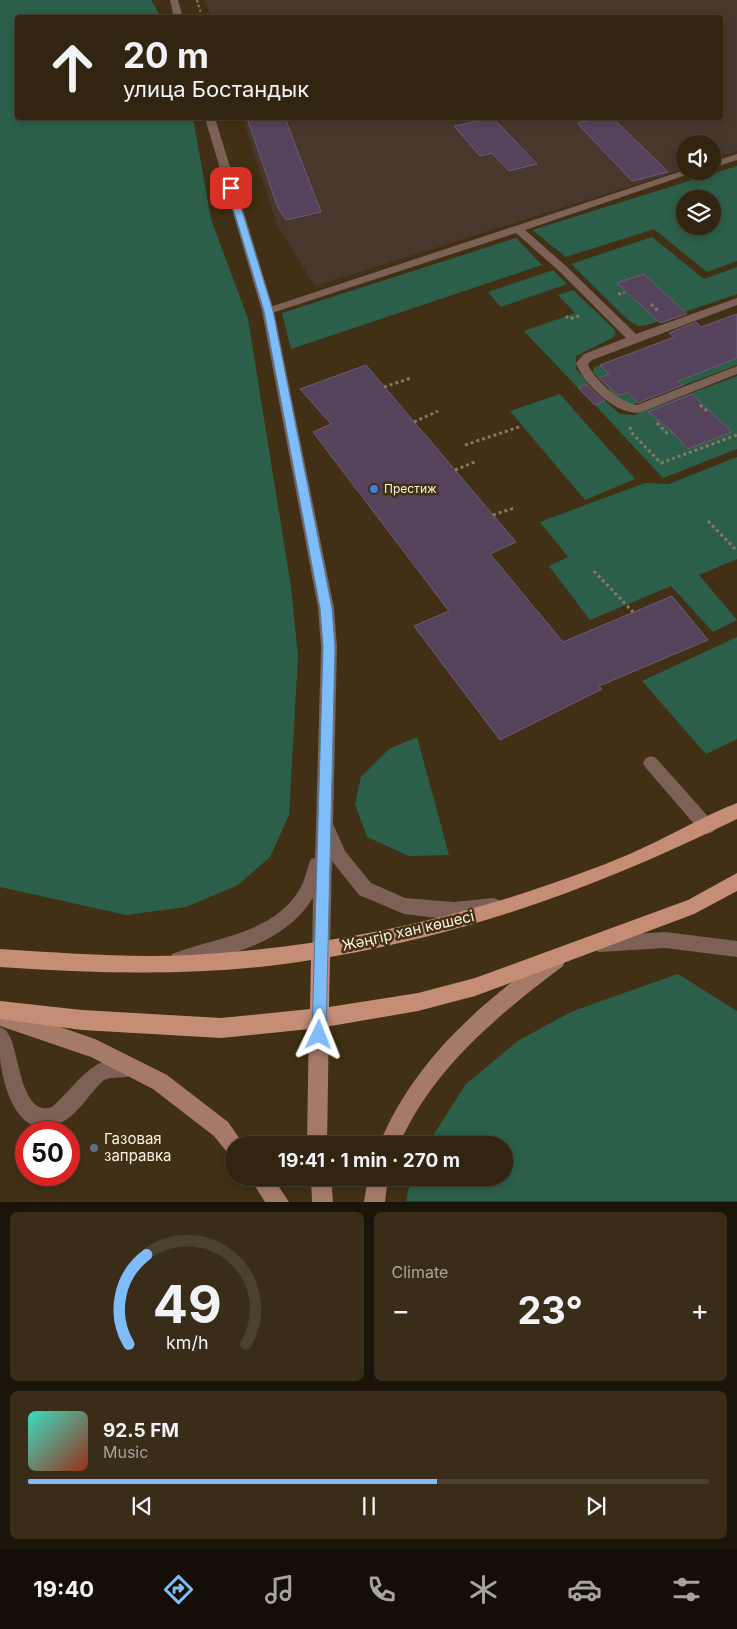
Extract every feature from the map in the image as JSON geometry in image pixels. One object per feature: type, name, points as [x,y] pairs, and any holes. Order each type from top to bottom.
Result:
[{"type":"main road","name":"Жәңгір хан көшесі","points":[[0,958],[63,965],[155,966],[209,964],[321,951],[458,922],[528,901],[683,840],[737,811]]},
{"type":"main road","points":[[0,1010],[82,1020],[221,1028],[319,1018],[418,1002],[475,987],[694,906],[737,881]]},
{"type":"main road","points":[[317,1136],[321,951]]},
{"type":"main road","points":[[392,1136],[419,1088],[479,1020],[564,954]]},
{"type":"main road","points":[[0,1016],[95,1049],[160,1082],[221,1129],[227,1136]]},
{"type":"main road","points":[[266,1186],[279,1202]]},
{"type":"main road","points":[[321,1186],[323,1202]]},
{"type":"main road","points":[[374,1202],[377,1186]]},
{"type":"street","points":[[174,0],[178,15]]},
{"type":"street","points":[[211,120],[268,311],[326,608],[329,647],[326,822],[321,951]]},
{"type":"street","points":[[326,822],[338,855],[365,889],[404,906],[454,911],[528,901]]},
{"type":"street","points":[[155,966],[251,940],[292,916],[314,883],[326,822]]},
{"type":"lane","points":[[721,162],[737,157]]},
{"type":"lane","points":[[268,311],[676,177]]},
{"type":"lane","points":[[518,229],[562,268],[634,339]]},
{"type":"lane","points":[[737,301],[588,357],[582,363],[584,369],[619,406],[629,409],[638,409],[737,370]]},
{"type":"lane","points":[[652,763],[707,827]]},
{"type":"lane","points":[[588,945],[665,940],[737,949]]},
{"type":"lane","points":[[0,1036],[12,1067],[20,1103],[33,1116],[53,1118],[62,1113],[89,1080],[104,1069],[112,1066],[141,1072]]},
{"type":"path","points":[[197,0],[201,15]]},
{"type":"path","points":[[384,387],[411,378]]},
{"type":"path","points":[[629,409],[631,432],[661,463],[737,435]]},
{"type":"path","points":[[414,422],[438,411]]},
{"type":"path","points":[[465,445],[522,426]]},
{"type":"path","points":[[455,470],[477,461]]},
{"type":"path","points":[[493,516],[514,508]]},
{"type":"path","points":[[708,521],[737,551]]},
{"type":"path","points":[[594,571],[632,612]]},
{"type":"shaded area","points":[[205,0],[737,0],[737,151],[721,156],[721,135],[676,135],[676,172],[315,286],[277,225],[244,120],[723,120],[723,15],[210,15]]},
{"type":"green space","points":[[0,0],[151,0],[160,15],[15,15],[15,120],[193,120],[211,219],[248,319],[291,587],[298,656],[289,815],[270,857],[238,885],[186,907],[126,915],[0,887]]},
{"type":"green space","points":[[737,166],[737,261],[707,272],[654,229],[566,257],[532,230],[692,180],[721,180],[721,171]]},
{"type":"green space","points":[[652,237],[704,279],[737,267],[737,294],[647,325],[638,326],[628,320],[571,264]]},
{"type":"green space","points":[[516,238],[542,265],[291,349],[282,313]]},
{"type":"green space","points":[[553,270],[567,284],[501,307],[488,292]]},
{"type":"green space","points":[[573,290],[614,329],[616,334],[612,338],[576,356],[576,369],[588,383],[578,388],[524,331],[575,313],[558,295]]},
{"type":"green space","points":[[737,358],[737,365],[632,405],[620,401],[593,372],[594,368],[600,365],[633,398]]},
{"type":"green space","points":[[737,376],[737,449],[663,478],[595,405],[605,401],[620,414],[634,415]]},
{"type":"green space","points":[[560,394],[635,479],[585,500],[510,411]]},
{"type":"green space","points":[[737,457],[737,559],[699,575],[737,620],[713,632],[671,586],[590,620],[549,566],[568,557],[540,522],[645,483],[669,484]]},
{"type":"green space","points":[[737,637],[737,739],[706,754],[642,681]]},
{"type":"green space","points":[[417,737],[449,855],[409,856],[367,837],[355,804],[361,777],[389,749]]},
{"type":"green space","points":[[678,974],[737,1011],[737,1201],[406,1201],[409,1186],[513,1186],[513,1136],[433,1136],[466,1084],[519,1040],[573,1011]]},
{"type":"building","points":[[248,120],[286,120],[321,212],[286,220],[278,208]]},
{"type":"building","points":[[483,120],[495,120],[537,164],[509,171],[492,153],[480,156],[454,126]]},
{"type":"building","points":[[593,120],[615,120],[668,172],[632,181],[577,123]]},
{"type":"building","points":[[644,274],[687,314],[660,323],[617,283]]},
{"type":"building","points":[[737,314],[737,358],[678,381],[683,385],[638,403],[628,392],[620,395],[617,394],[599,378],[609,374],[600,365],[674,337],[669,333],[696,322],[701,327]]},
{"type":"building","points":[[366,365],[516,542],[490,554],[563,642],[672,596],[708,640],[599,686],[602,689],[500,740],[414,626],[449,611],[313,432],[331,424],[300,389]]},
{"type":"building","points":[[587,384],[605,401],[595,405],[578,388]]},
{"type":"building","points":[[692,394],[732,432],[688,449],[671,431],[648,412]]},
{"type":"place","name":"Престиж","points":[[374,489]]},
{"type":"place","name":"Газовая заправка","points":[[94,1148]]},
{"type":"route","points":[[231,188],[268,311],[326,608],[329,647],[326,822],[319,1035]]}]
